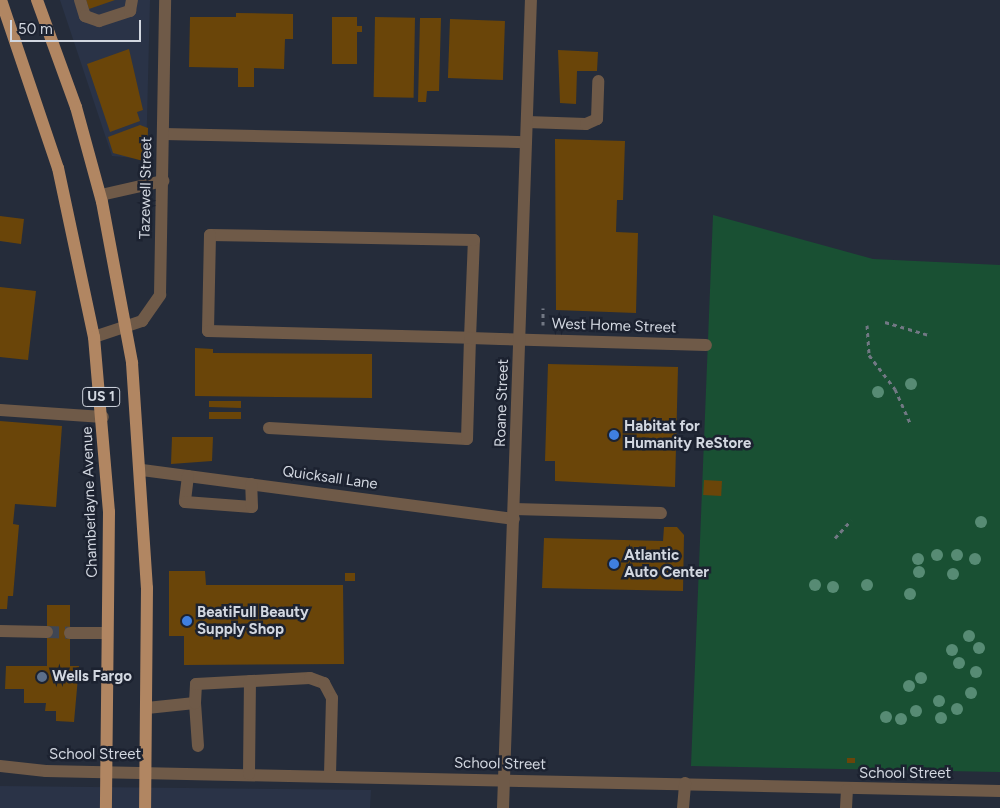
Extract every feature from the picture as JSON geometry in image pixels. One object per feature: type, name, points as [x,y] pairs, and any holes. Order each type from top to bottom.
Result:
[{"type":"main road","name":"Chamberlayne Avenue","points":[[0,0],[58,168],[94,337],[103,417],[109,512],[106,808]]},
{"type":"main road","name":"US 1","points":[[38,0],[76,107],[100,195],[127,328],[142,470],[147,708],[145,808]]},
{"type":"street","points":[[80,0],[85,16],[99,21],[130,11],[132,0]]},
{"type":"street","name":"Tazewell Street","points":[[94,337],[127,328],[150,313],[160,295],[165,0]]},
{"type":"street","name":"Roane Street","points":[[503,808],[506,781],[521,339],[530,0]]},
{"type":"street","points":[[527,122],[586,124],[597,119],[598,81]]},
{"type":"street","points":[[164,134],[526,142]]},
{"type":"street","points":[[100,195],[163,181]]},
{"type":"street","points":[[269,428],[467,439],[474,240],[210,234],[208,331],[470,338]]},
{"type":"street","name":"West Home Street","points":[[470,338],[706,345]]},
{"type":"street","points":[[0,410],[103,417]]},
{"type":"street","name":"Quicksall Lane","points":[[142,470],[514,514],[661,513]]},
{"type":"street","points":[[188,476],[185,502],[252,507],[252,484]]},
{"type":"street","points":[[0,630],[47,632]]},
{"type":"street","points":[[70,633],[108,633]]},
{"type":"street","points":[[198,746],[195,703],[196,684],[310,678],[324,683],[332,698],[330,776]]},
{"type":"street","points":[[249,774],[250,681]]},
{"type":"street","points":[[147,708],[195,703]]},
{"type":"street","name":"School Street","points":[[0,766],[106,771],[506,781],[685,783],[847,790],[1000,791]]},
{"type":"street","points":[[683,808],[685,783]]},
{"type":"street","points":[[846,808],[847,790]]},
{"type":"path","points":[[543,308],[543,324]]},
{"type":"path","points":[[886,322],[929,335]]},
{"type":"path","points":[[867,324],[869,355],[895,389],[910,423]]},
{"type":"path","points":[[835,538],[851,520]]},
{"type":"shaded area","points":[[60,0],[150,0],[146,159],[112,156]]},
{"type":"shaded area","points":[[0,786],[371,790],[370,808],[0,808]]},
{"type":"green space","points":[[713,215],[873,259],[1000,265],[1000,772],[691,766]]},
{"type":"building","points":[[86,0],[115,0],[89,9]]},
{"type":"building","points":[[236,13],[293,14],[293,39],[285,39],[284,69],[254,68],[254,87],[238,87],[238,68],[189,67],[190,17],[236,17]]},
{"type":"building","points":[[332,17],[357,17],[357,26],[362,26],[362,32],[357,32],[357,64],[332,64]]},
{"type":"building","points":[[375,17],[415,18],[414,98],[374,97]]},
{"type":"building","points":[[420,18],[441,18],[439,91],[427,91],[426,102],[418,102]]},
{"type":"building","points":[[450,19],[505,21],[503,80],[448,78]]},
{"type":"building","points":[[129,49],[143,110],[137,112],[140,121],[110,132],[87,64]]},
{"type":"building","points":[[558,50],[598,52],[597,71],[577,71],[576,104],[560,103]]},
{"type":"building","points":[[140,125],[148,128],[147,162],[113,153],[108,137]]},
{"type":"building","points":[[555,139],[625,141],[623,200],[617,200],[616,232],[638,233],[636,313],[556,310]]},
{"type":"building","points":[[0,216],[24,219],[21,244],[0,241]]},
{"type":"building","points":[[0,287],[36,291],[28,360],[0,357]]},
{"type":"building","points":[[195,348],[213,349],[213,353],[372,354],[372,398],[195,396]]},
{"type":"building","points":[[548,364],[678,367],[675,487],[555,481],[555,461],[545,461]]},
{"type":"building","points":[[209,401],[241,401],[241,408],[209,407]]},
{"type":"building","points":[[209,412],[241,412],[241,419],[209,419]]},
{"type":"building","points":[[0,421],[62,426],[56,507],[15,504],[13,524],[19,525],[13,596],[8,596],[7,609],[0,609]]},
{"type":"building","points":[[172,437],[213,437],[212,461],[171,464]]},
{"type":"building","points":[[704,480],[722,481],[721,496],[703,495]]},
{"type":"building","points":[[664,527],[677,527],[684,535],[683,591],[542,588],[544,538],[663,541]]},
{"type":"building","points":[[169,571],[205,571],[206,585],[343,585],[344,664],[184,665],[184,636],[169,636]]},
{"type":"building","points":[[345,573],[355,573],[355,581],[345,581]]},
{"type":"building","points":[[47,605],[70,605],[70,666],[79,666],[74,722],[56,721],[56,711],[45,711],[46,703],[24,703],[24,689],[5,689],[6,666],[47,666]]},
{"type":"building","points":[[847,758],[855,758],[855,763],[847,763]]},
{"type":"tunnel","points":[[47,632],[70,633]]},
{"type":"place","name":"Habitat for Humanity ReStore","points":[[614,435]]},
{"type":"place","name":"Atlantic Auto Center","points":[[614,564]]},
{"type":"place","name":"BeatiFull Beauty Supply Shop","points":[[187,621]]},
{"type":"place","name":"Wells Fargo","points":[[42,677]]}]
